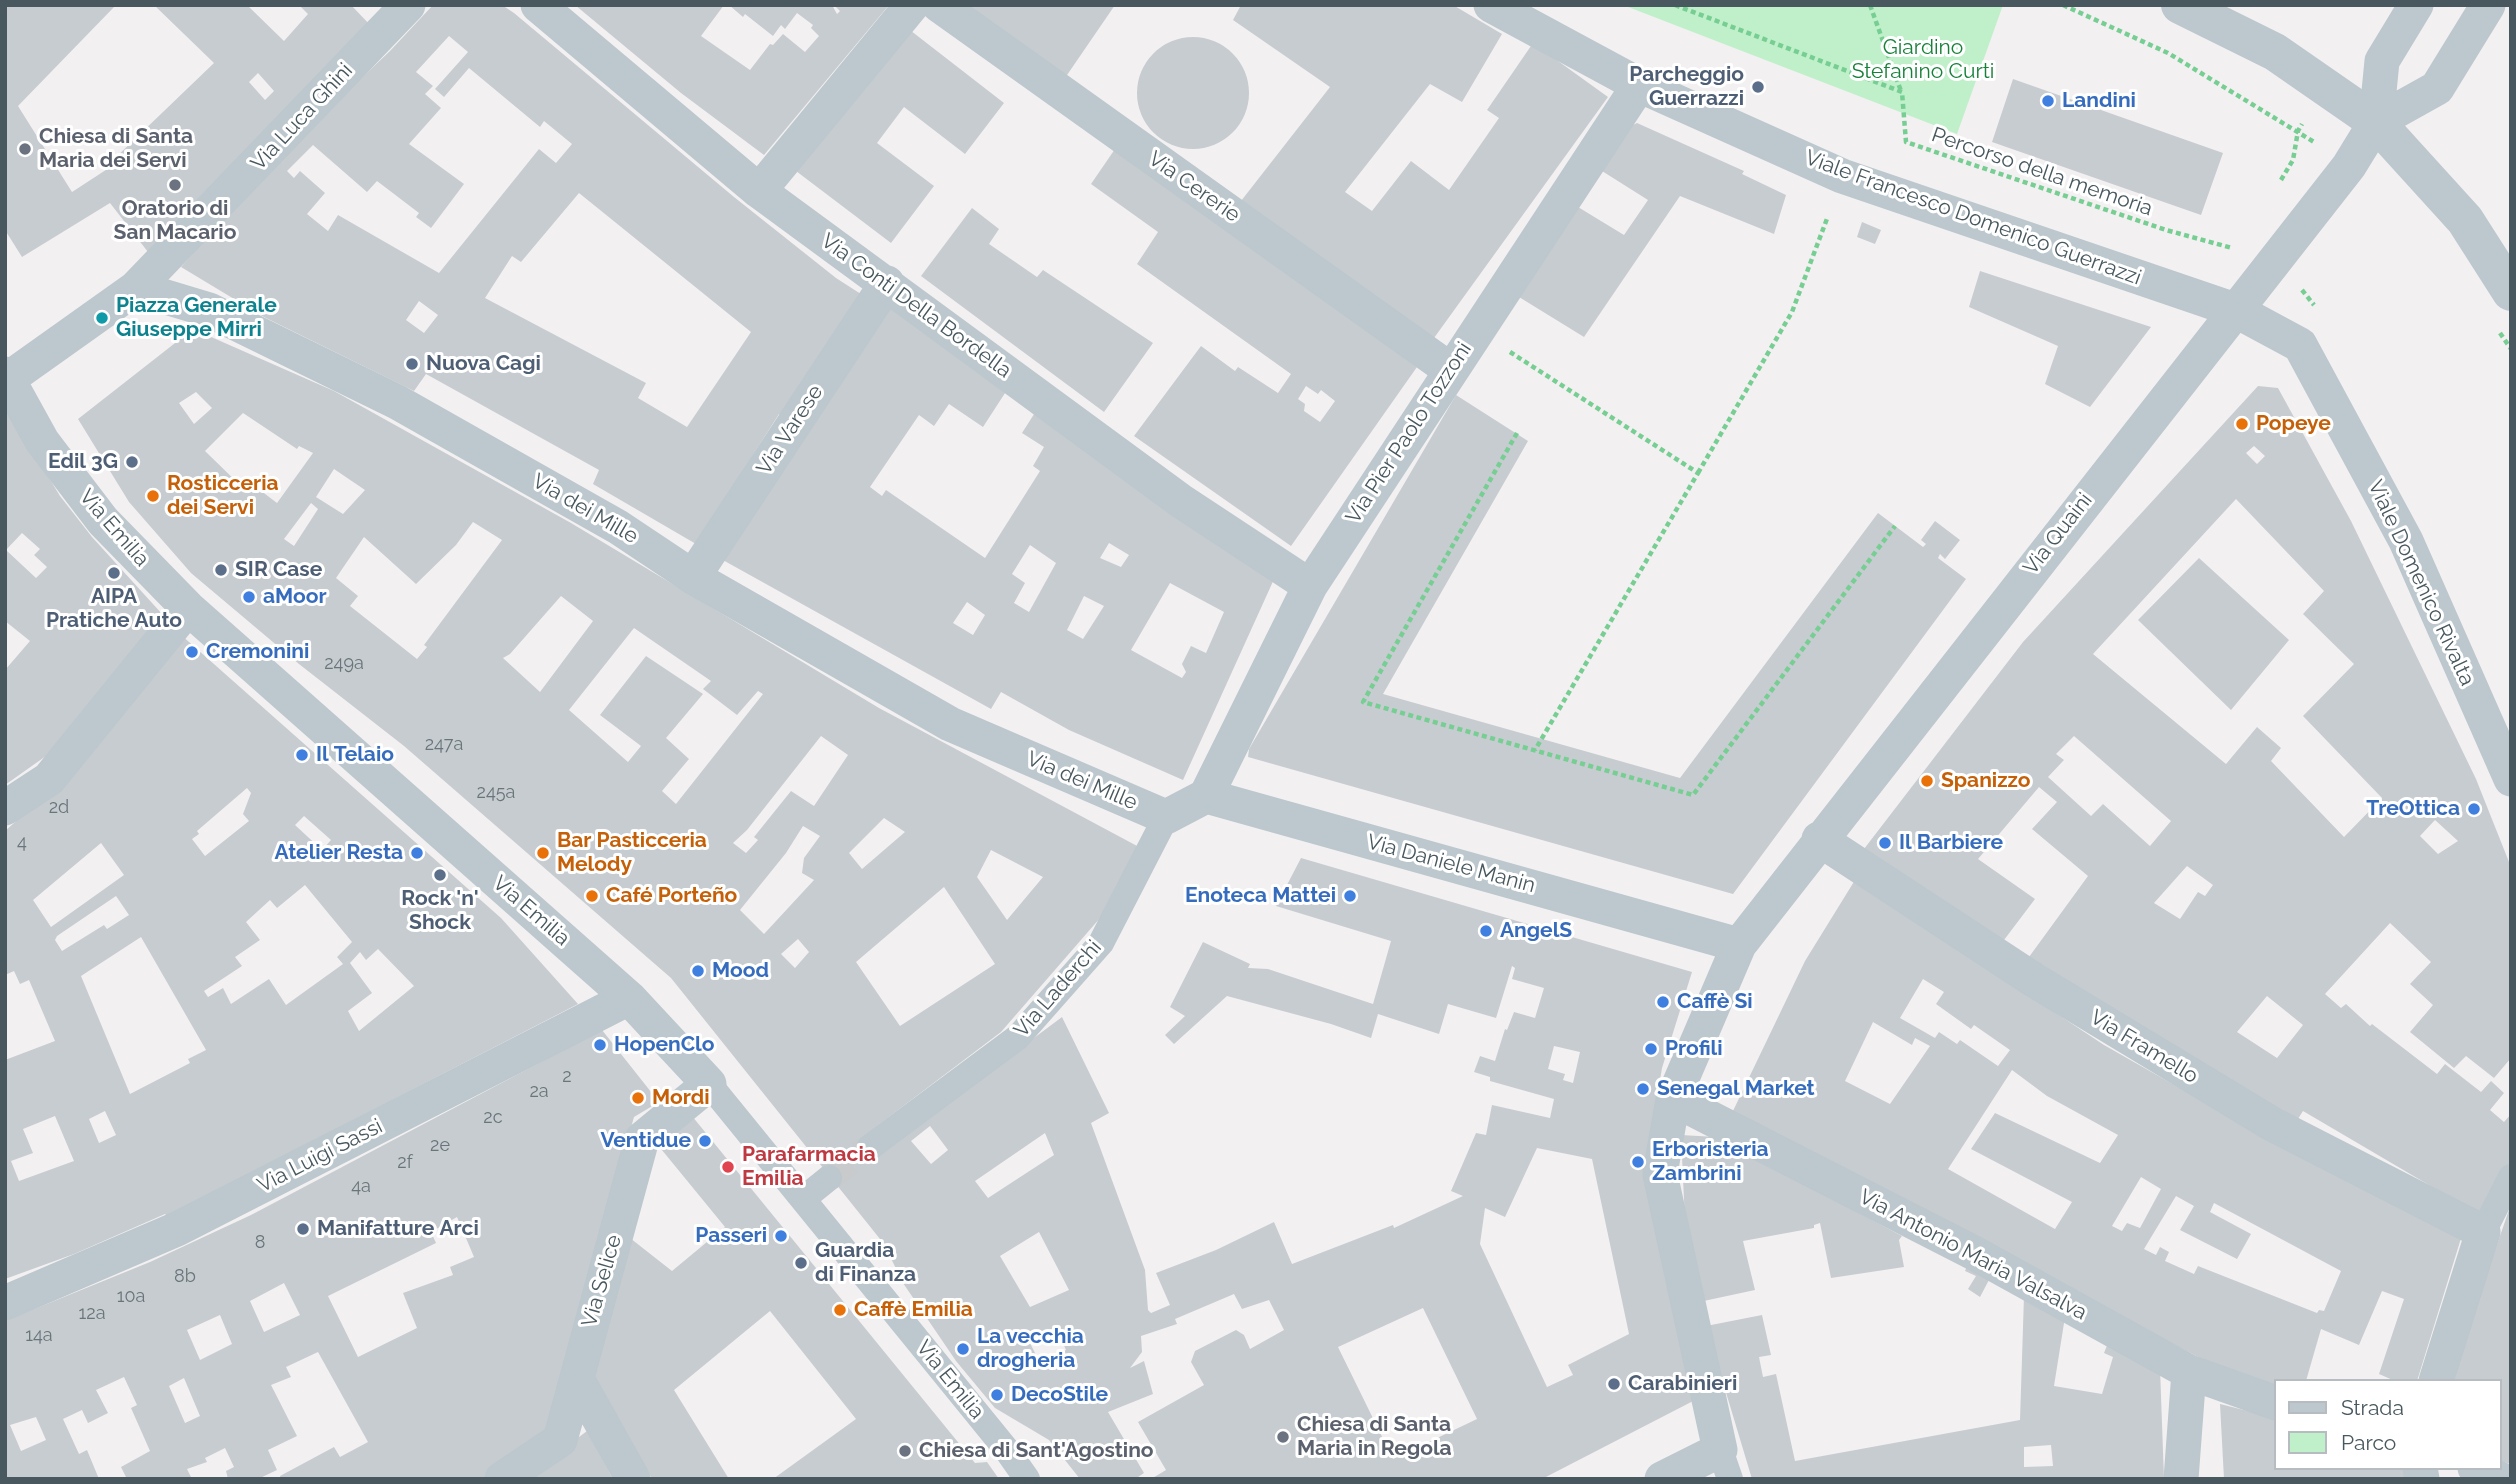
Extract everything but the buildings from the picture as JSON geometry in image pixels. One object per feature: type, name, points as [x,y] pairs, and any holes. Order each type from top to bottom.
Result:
[{"type":"street","name":"Via Luca Ghini","points":[[136,288],[408,5]]},
{"type":"street","name":"Via Conti Della Bordella","points":[[538,5],[759,191],[1181,501],[1310,586]]},
{"type":"street","points":[[759,191],[912,5]]},
{"type":"street","name":"Via Cererie","points":[[939,5],[1449,369]]},
{"type":"street","name":"Viale Francesco Domenico Guerrazzi","points":[[1491,5],[1639,85],[1842,176],[2235,310]]},
{"type":"street","points":[[2180,5],[2275,52],[2376,122],[2465,220],[2511,292]]},
{"type":"street","points":[[2376,122],[2382,61],[2416,5]]},
{"type":"street","points":[[2376,122],[2437,89],[2488,5]]},
{"type":"street","name":"Via Pier Paolo Tozzoni","points":[[1206,796],[1310,586],[1449,369],[1639,85]]},
{"type":"street","name":"Via Quaini","points":[[1725,1464],[1660,1174],[1673,1099],[1739,944],[2348,166],[2376,122]]},
{"type":"street","name":"Via Varese","points":[[693,577],[887,283]]},
{"type":"street","points":[[7,377],[136,288]]},
{"type":"street","name":"Via dei Mille","points":[[136,288],[209,310],[397,402],[618,527],[693,577],[950,724],[1167,817]]},
{"type":"street","name":"Viale Domenico Rivalta","points":[[2235,310],[2300,345],[2406,541],[2511,779]]},
{"type":"street","name":"Via Emilia","points":[[7,377],[43,441],[103,521],[188,608],[629,998],[709,1084],[1006,1449],[1027,1479]]},
{"type":"street","points":[[5,807],[49,779],[188,608]]},
{"type":"street","points":[[1167,817],[1206,796]]},
{"type":"street","name":"Via Daniele Manin","points":[[1206,796],[1739,944]]},
{"type":"street","name":"Via Laderchi","points":[[870,1147],[1018,1037],[1101,943],[1167,817]]},
{"type":"street","name":"Via Framello","points":[[1819,839],[2034,980],[2272,1124],[2483,1232]]},
{"type":"street","name":"Via Luigi Sassi","points":[[5,1303],[177,1229],[629,998]]},
{"type":"street","name":"Via Selice","points":[[502,1479],[560,1440],[642,1139],[709,1084]]},
{"type":"street","name":"Via Antonio Maria Valsalva","points":[[1673,1099],[1974,1253],[2189,1372],[2274,1402]]},
{"type":"street","points":[[2437,1379],[2483,1232],[2511,1177]]},
{"type":"street","points":[[803,1199],[829,1178]]},
{"type":"street","points":[[2181,1479],[2189,1372]]},
{"type":"street","points":[[577,1379],[633,1479]]},
{"type":"street","points":[[1662,1479],[1725,1464]]},
{"type":"street","points":[[2480,1470],[2500,1479]]},
{"type":"path","points":[[1675,5],[1902,92]]},
{"type":"path","points":[[1870,5],[1902,92]]},
{"type":"path","name":"Percorso della memoria","points":[[1902,92],[1906,142],[2166,230],[2240,250]]},
{"type":"path","points":[[2280,183],[2293,160],[2298,131]]},
{"type":"path","points":[[1535,750],[1792,312],[1842,176]]},
{"type":"path","points":[[1477,330],[1698,473]]},
{"type":"path","points":[[1517,433],[1363,702],[1693,795],[1895,526]]},
{"type":"green space","name":"Giardino Stefanino Curti","points":[[1623,5],[2003,5],[1957,134]]},
{"type":"tunnel","points":[[829,1178],[870,1147]]},
{"type":"place","name":"Parcheggio Guerrazzi","points":[[1758,87]]},
{"type":"place","name":"Landini","points":[[2048,101]]},
{"type":"place","name":"Chiesa di Santa Maria dei Servi","points":[[25,149]]},
{"type":"place","name":"Oratorio di San Macario","points":[[175,185]]},
{"type":"place","name":"Piazza Generale Giuseppe Mirri","points":[[102,318]]},
{"type":"place","name":"Nuova Cagi","points":[[412,364]]},
{"type":"place","name":"Popeye","points":[[2242,424]]},
{"type":"place","name":"Edil 3G","points":[[132,462]]},
{"type":"place","name":"Rosticceria dei Servi","points":[[153,496]]},
{"type":"place","name":"SIR Case","points":[[221,570]]},
{"type":"place","name":"AIPA Pratiche Auto","points":[[114,573]]},
{"type":"place","name":"aMoor","points":[[249,597]]},
{"type":"place","name":"Cremonini","points":[[192,652]]},
{"type":"place","name":"Il Telaio","points":[[302,755]]},
{"type":"place","name":"Spanizzo","points":[[1927,781]]},
{"type":"place","name":"TreOttica","points":[[2474,809]]},
{"type":"place","name":"Il Barbiere","points":[[1885,843]]},
{"type":"place","name":"Atelier Resta","points":[[417,853]]},
{"type":"place","name":"Bar Pasticceria Melody","points":[[543,853]]},
{"type":"place","name":"Rock 'n' Shock","points":[[440,875]]},
{"type":"place","name":"Café Porteño","points":[[592,896]]},
{"type":"place","name":"Enoteca Mattei","points":[[1350,896]]},
{"type":"place","name":"AngelS","points":[[1486,931]]},
{"type":"place","name":"Mood","points":[[698,971]]},
{"type":"place","name":"Caffè Si","points":[[1663,1002]]},
{"type":"place","name":"HopenClo","points":[[600,1045]]},
{"type":"place","name":"Profili","points":[[1651,1049]]},
{"type":"place","name":"Senegal Market","points":[[1643,1089]]},
{"type":"place","name":"Mordi","points":[[638,1098]]},
{"type":"place","name":"Ventidue","points":[[705,1141]]},
{"type":"place","name":"Erboristeria Zambrini","points":[[1638,1162]]},
{"type":"place","name":"Parafarmacia Emilia","points":[[728,1167]]},
{"type":"place","name":"Manifatture Arci","points":[[303,1229]]},
{"type":"place","name":"Passeri","points":[[781,1236]]},
{"type":"place","name":"Guardia di Finanza","points":[[801,1263]]},
{"type":"place","name":"Caffè Emilia","points":[[840,1310]]},
{"type":"place","name":"La vecchia drogheria","points":[[963,1349]]},
{"type":"place","name":"Carabinieri","points":[[1614,1384]]},
{"type":"place","name":"DecoStile","points":[[997,1395]]},
{"type":"place","name":"Chiesa di Santa Maria in Regola","points":[[1283,1437]]},
{"type":"place","name":"Chiesa di Sant'Agostino","points":[[905,1451]]}]
